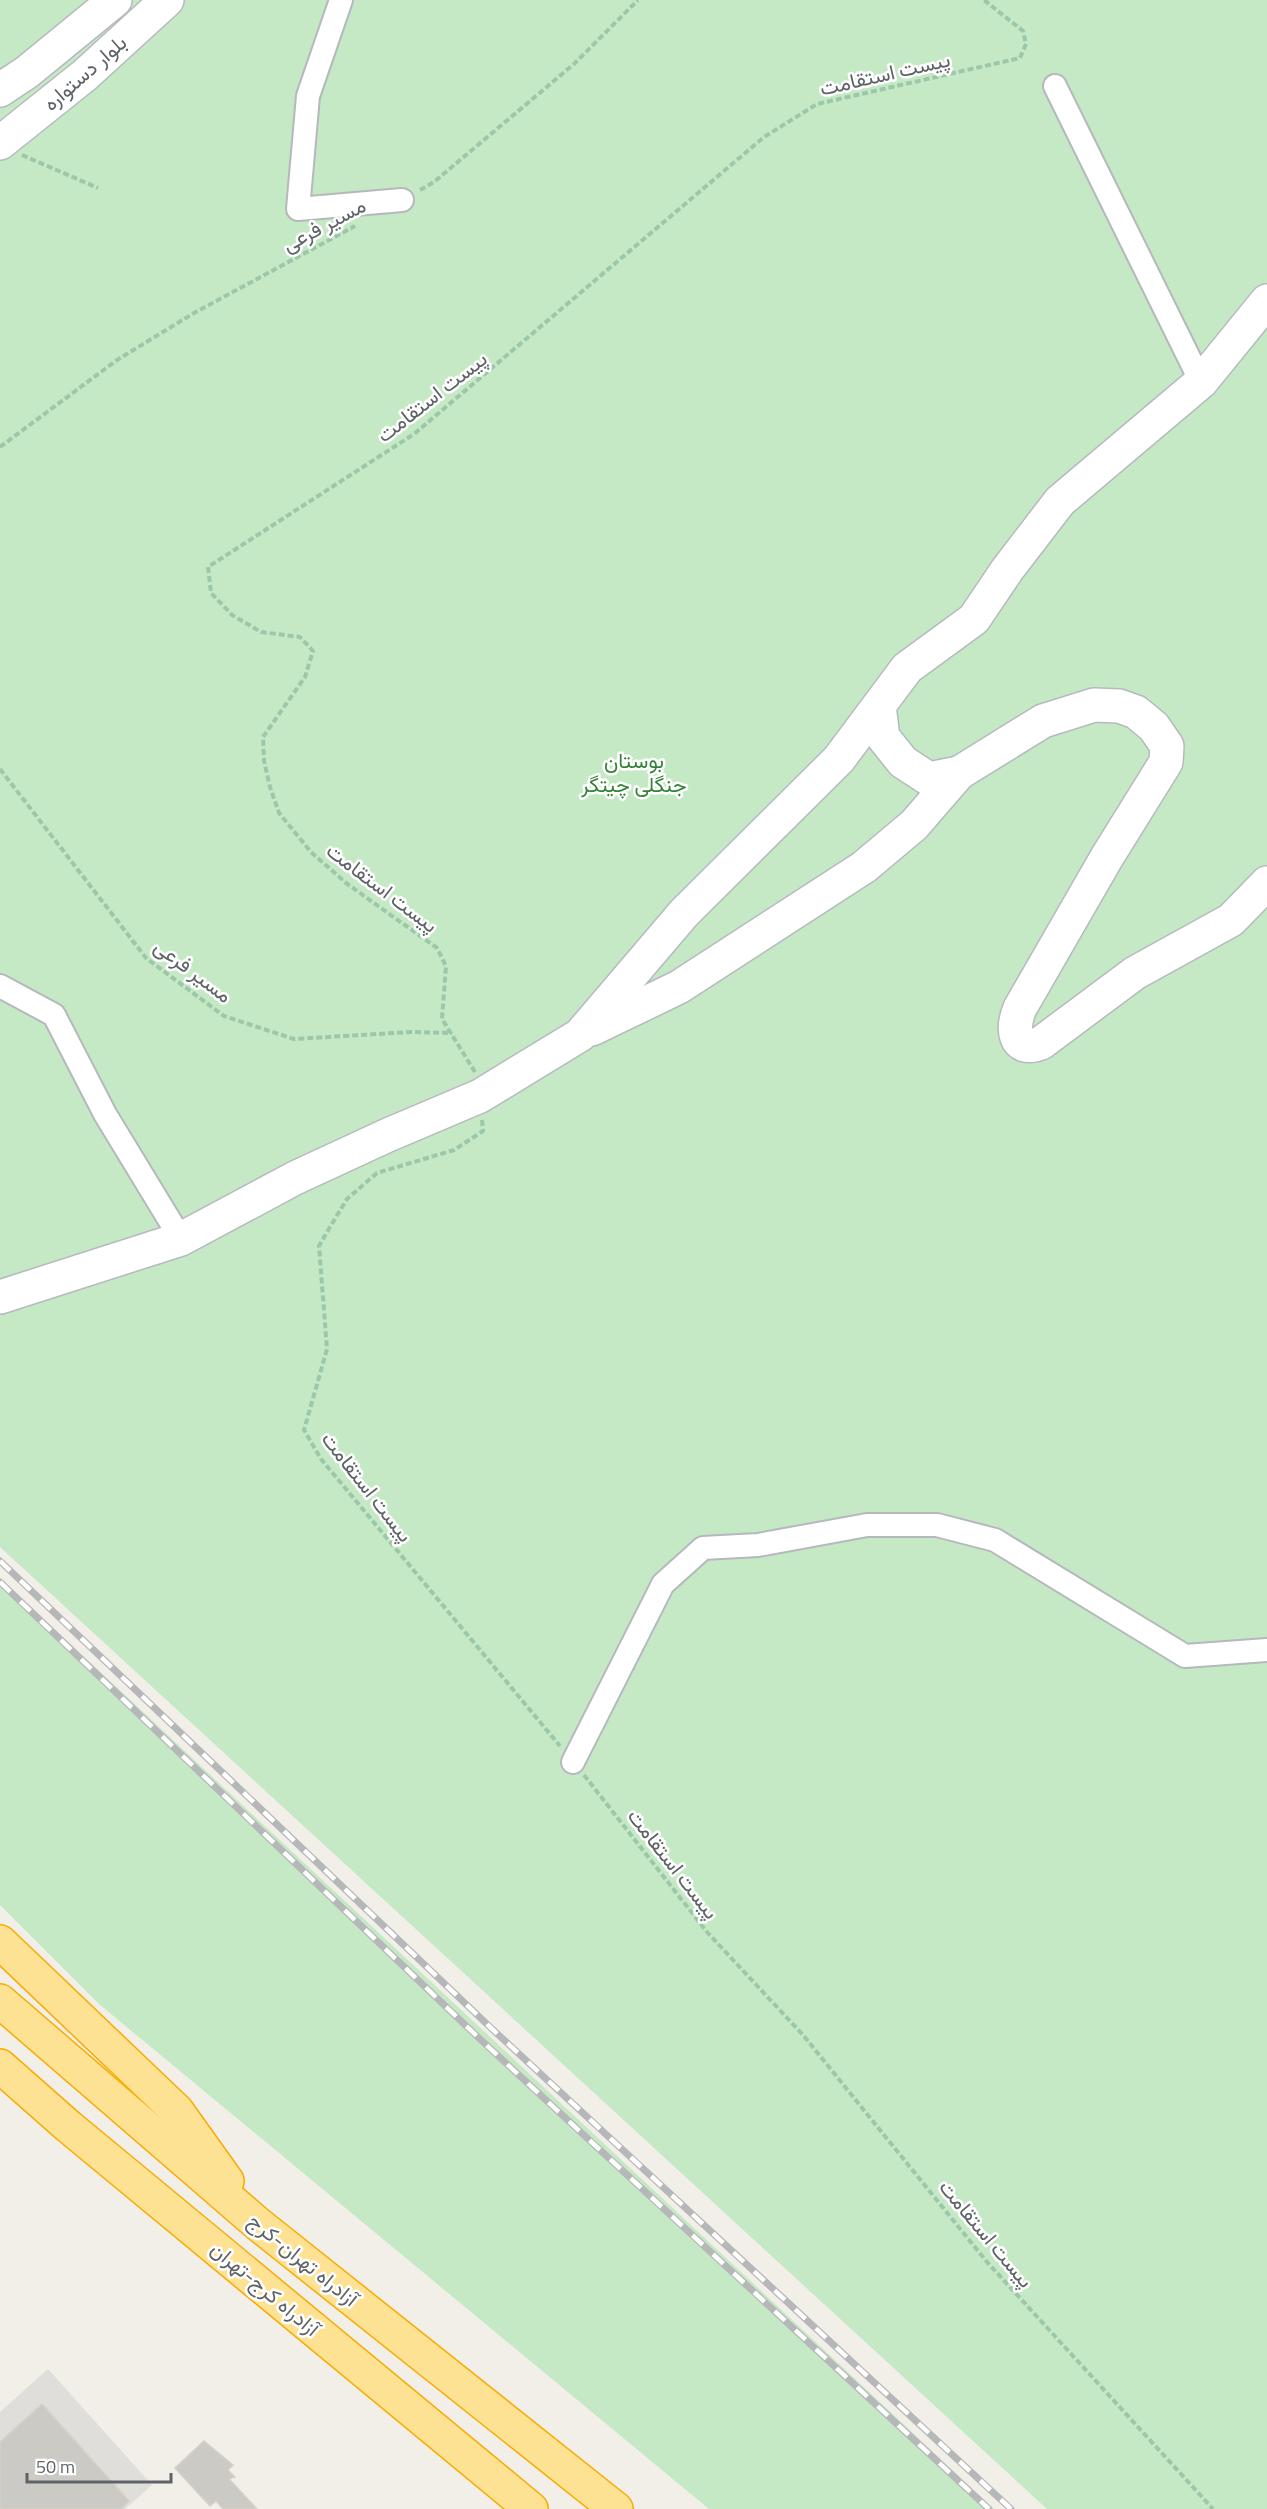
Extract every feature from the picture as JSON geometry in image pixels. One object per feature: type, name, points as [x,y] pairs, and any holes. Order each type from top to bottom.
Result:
[{"type":"highway","points":[[0,1942],[177,2111],[258,2224]]},
{"type":"highway","name":"آزادراه تهران-کرج","points":[[0,2001],[258,2224],[616,2509]]},
{"type":"highway","name":"آزادراه کرج-تهران","points":[[0,2066],[95,2148],[531,2509]]},
{"type":"street","name":"بلوار دستواره","points":[[0,90],[27,72],[115,0]]},
{"type":"street","name":"بلوار دستواره","points":[[5,147],[167,0]]},
{"type":"street","points":[[341,0],[308,96],[298,209],[402,200]]},
{"type":"street","points":[[1055,86],[1201,382]]},
{"type":"street","points":[[580,1035],[684,913],[839,759],[907,668],[974,619],[1007,570],[1060,501],[1201,382],[1267,301]]},
{"type":"street","points":[[0,1297],[181,1239],[295,1178],[480,1096],[580,1035],[679,987],[864,867],[914,825],[959,773],[1043,721],[1094,705],[1119,706],[1136,712],[1154,727],[1167,746],[1166,762],[1107,857],[1020,1008],[1013,1024],[1016,1036],[1022,1043],[1033,1046],[1041,1043],[1136,974],[1231,920],[1267,883]]},
{"type":"street","points":[[879,706],[883,737],[903,762],[929,779],[959,773]]},
{"type":"street","points":[[0,986],[54,1015],[105,1114],[181,1239]]},
{"type":"street","points":[[573,1762],[663,1584],[703,1548],[758,1545],[867,1525],[937,1525],[995,1540],[1185,1656],[1267,1650]]},
{"type":"path","points":[[402,200],[434,183],[452,168],[574,64],[638,0]]},
{"type":"path","name":"پیست استقامت","points":[[984,0],[1023,31],[1026,44],[1020,58],[817,104],[764,137],[414,434],[208,567],[211,593],[232,615],[261,632],[300,637],[313,651],[305,677],[263,737],[264,761],[279,813],[311,852],[346,883],[437,948],[446,966],[442,1019],[470,1060],[478,1078],[483,1131],[454,1150],[377,1173],[347,1199],[319,1246],[327,1349],[304,1430],[321,1459],[573,1762],[707,1932],[802,2035],[987,2262],[1214,2509]]},
{"type":"path","points":[[5,147],[98,188]]},
{"type":"path","name":"مسیر فرعی","points":[[0,447],[117,360],[194,313],[361,222]]},
{"type":"path","name":"مسیر فرعی","points":[[0,769],[146,958],[224,1016],[294,1039],[411,1032],[452,1033]]},
{"type":"shaded area","points":[[48,2369],[152,2485],[125,2509],[0,2509],[0,2412]]},
{"type":"green space","name":"بوستان جنگلی چیتگر","points":[[0,0],[1267,0],[1267,2509],[1047,2509],[0,1547]]},
{"type":"green space","points":[[0,1578],[994,2509],[709,2509],[99,2004],[0,1905]]},
{"type":"building","points":[[42,2404],[129,2501],[121,2509],[0,2509],[0,2442]]},
{"type":"building","points":[[204,2441],[233,2465],[228,2470],[235,2477],[229,2479],[257,2509],[223,2509],[216,2501],[210,2506],[175,2468]]},
{"type":"railway","points":[[0,1561],[490,2027],[1011,2509]]},
{"type":"railway","points":[[0,1582],[481,2040],[989,2509]]}]
